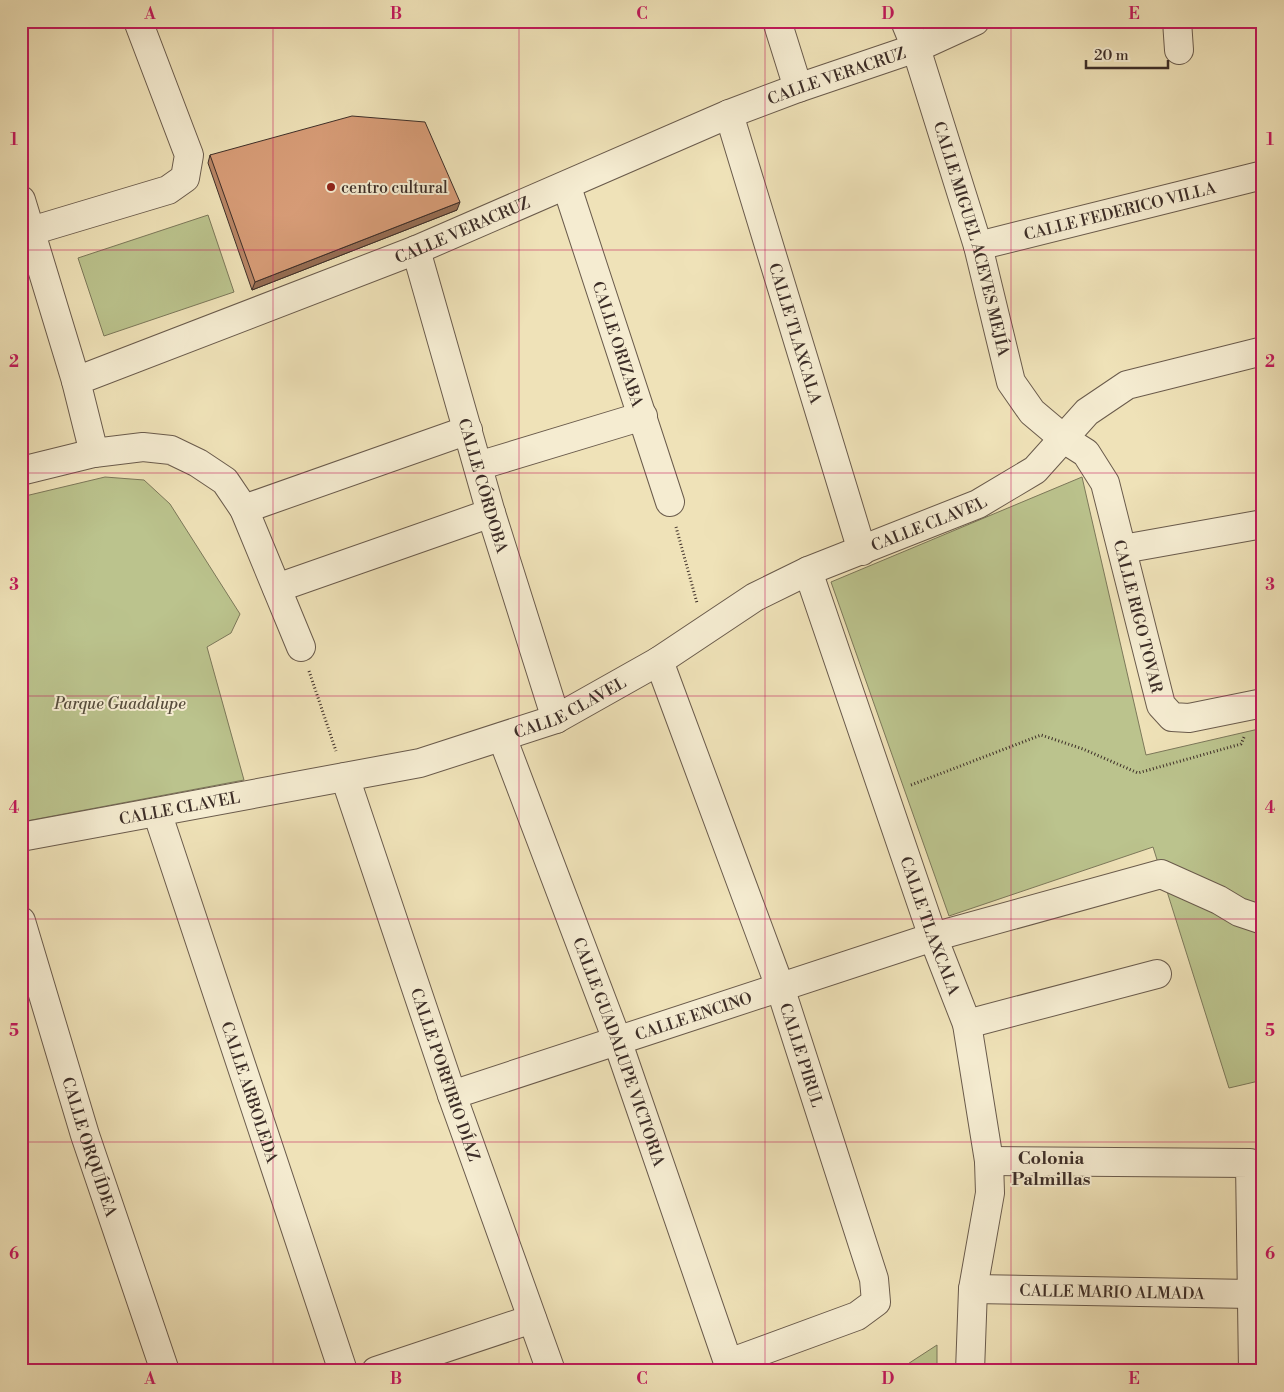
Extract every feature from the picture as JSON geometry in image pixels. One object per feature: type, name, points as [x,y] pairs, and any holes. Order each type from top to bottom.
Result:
[{"type":"street","points":[[26,233],[168,190],[185,178],[189,155],[138,21]]},
{"type":"street","points":[[777,21],[798,88]]},
{"type":"street","name":"CALLE MIGUEL ACEVES MEJÍA","points":[[905,21],[916,48],[978,246],[1011,382],[1032,412],[1064,439]]},
{"type":"street","name":"CALLE VERACRUZ","points":[[76,381],[416,250],[567,187],[729,114],[798,88],[916,48],[975,21]]},
{"type":"street","points":[[1176,21],[1179,50]]},
{"type":"street","name":"CALLE TLAXCALA","points":[[729,114],[862,551]]},
{"type":"street","name":"CALLE FEDERICO VILLA","points":[[978,246],[1263,175]]},
{"type":"street","name":"CALLE ORIZABA","points":[[567,187],[670,502]]},
{"type":"street","points":[[21,200],[26,233],[76,381],[94,453]]},
{"type":"street","name":"CALLE CÓRDOBA","points":[[416,250],[491,513],[556,719]]},
{"type":"street","name":"CALLE CLAVEL","points":[[21,837],[420,763],[556,719],[659,661],[754,597],[808,571],[978,504],[1035,470],[1088,412],[1127,385],[1263,351]]},
{"type":"street","points":[[478,466],[643,416]]},
{"type":"street","points":[[244,509],[468,430]]},
{"type":"street","name":"CALLE RIGO TOVAR","points":[[1064,439],[1086,453],[1105,484],[1161,704],[1172,717],[1189,718],[1260,703]]},
{"type":"street","points":[[21,471],[94,453],[143,447],[171,450],[225,481],[244,509],[301,647]]},
{"type":"street","points":[[277,588],[491,513]]},
{"type":"street","points":[[1123,549],[1263,524]]},
{"type":"street","name":"CALLE TLAXCALA","points":[[808,571],[933,937],[967,1024],[989,1161],[990,1193],[973,1290],[970,1371]]},
{"type":"street","name":"CALLE PIRUL","points":[[659,661],[780,987],[874,1279],[876,1302],[857,1316],[730,1367]]},
{"type":"street","name":"CALLE GUADALUPE VICTORIA","points":[[502,736],[617,1040],[730,1367]]},
{"type":"street","name":"CALLE PORFIRIO DÍAZ","points":[[345,777],[452,1095],[551,1371]]},
{"type":"street","name":"CALLE ARBOLEDA","points":[[157,812],[343,1371]]},
{"type":"street","name":"CALLE ENCINO","points":[[452,1095],[933,937],[1161,874],[1219,900],[1239,912],[1263,920]]},
{"type":"street","name":"CALLE ORQUÍDEA","points":[[21,921],[85,1135],[165,1371]]},
{"type":"street","points":[[967,1024],[1157,974]]},
{"type":"street","points":[[989,1161],[1250,1163],[1253,1371]]},
{"type":"street","name":"CALLE MARIO ALMADA","points":[[973,1290],[1251,1294]]},
{"type":"street","points":[[376,1371],[532,1319]]},
{"type":"path","points":[[670,502],[704,629]]},
{"type":"path","points":[[301,647],[345,777]]},
{"type":"path","points":[[885,795],[1041,735],[1083,749],[1138,773],[1241,744],[1260,703]]},
{"type":"green space","points":[[208,215],[234,292],[104,336],[78,258]]},
{"type":"green space","name":"Parque Guadalupe","points":[[105,477],[144,480],[170,504],[240,614],[231,633],[207,647],[244,780],[21,822],[21,497]]},
{"type":"green space","points":[[1082,477],[1146,755],[1263,728],[1263,1080],[1229,1088],[1153,847],[949,916],[831,582]]},
{"type":"green space","points":[[937,1345],[937,1371],[897,1371]]},
{"type":"building","name":"centro cultural","points":[[352,116],[425,122],[460,202],[255,282],[210,155]]},
{"type":"place","name":"centro cultural","points":[[331,187]]},
{"type":"district","name":"Colonia Palmillas","points":[[1051,1168]]}]
